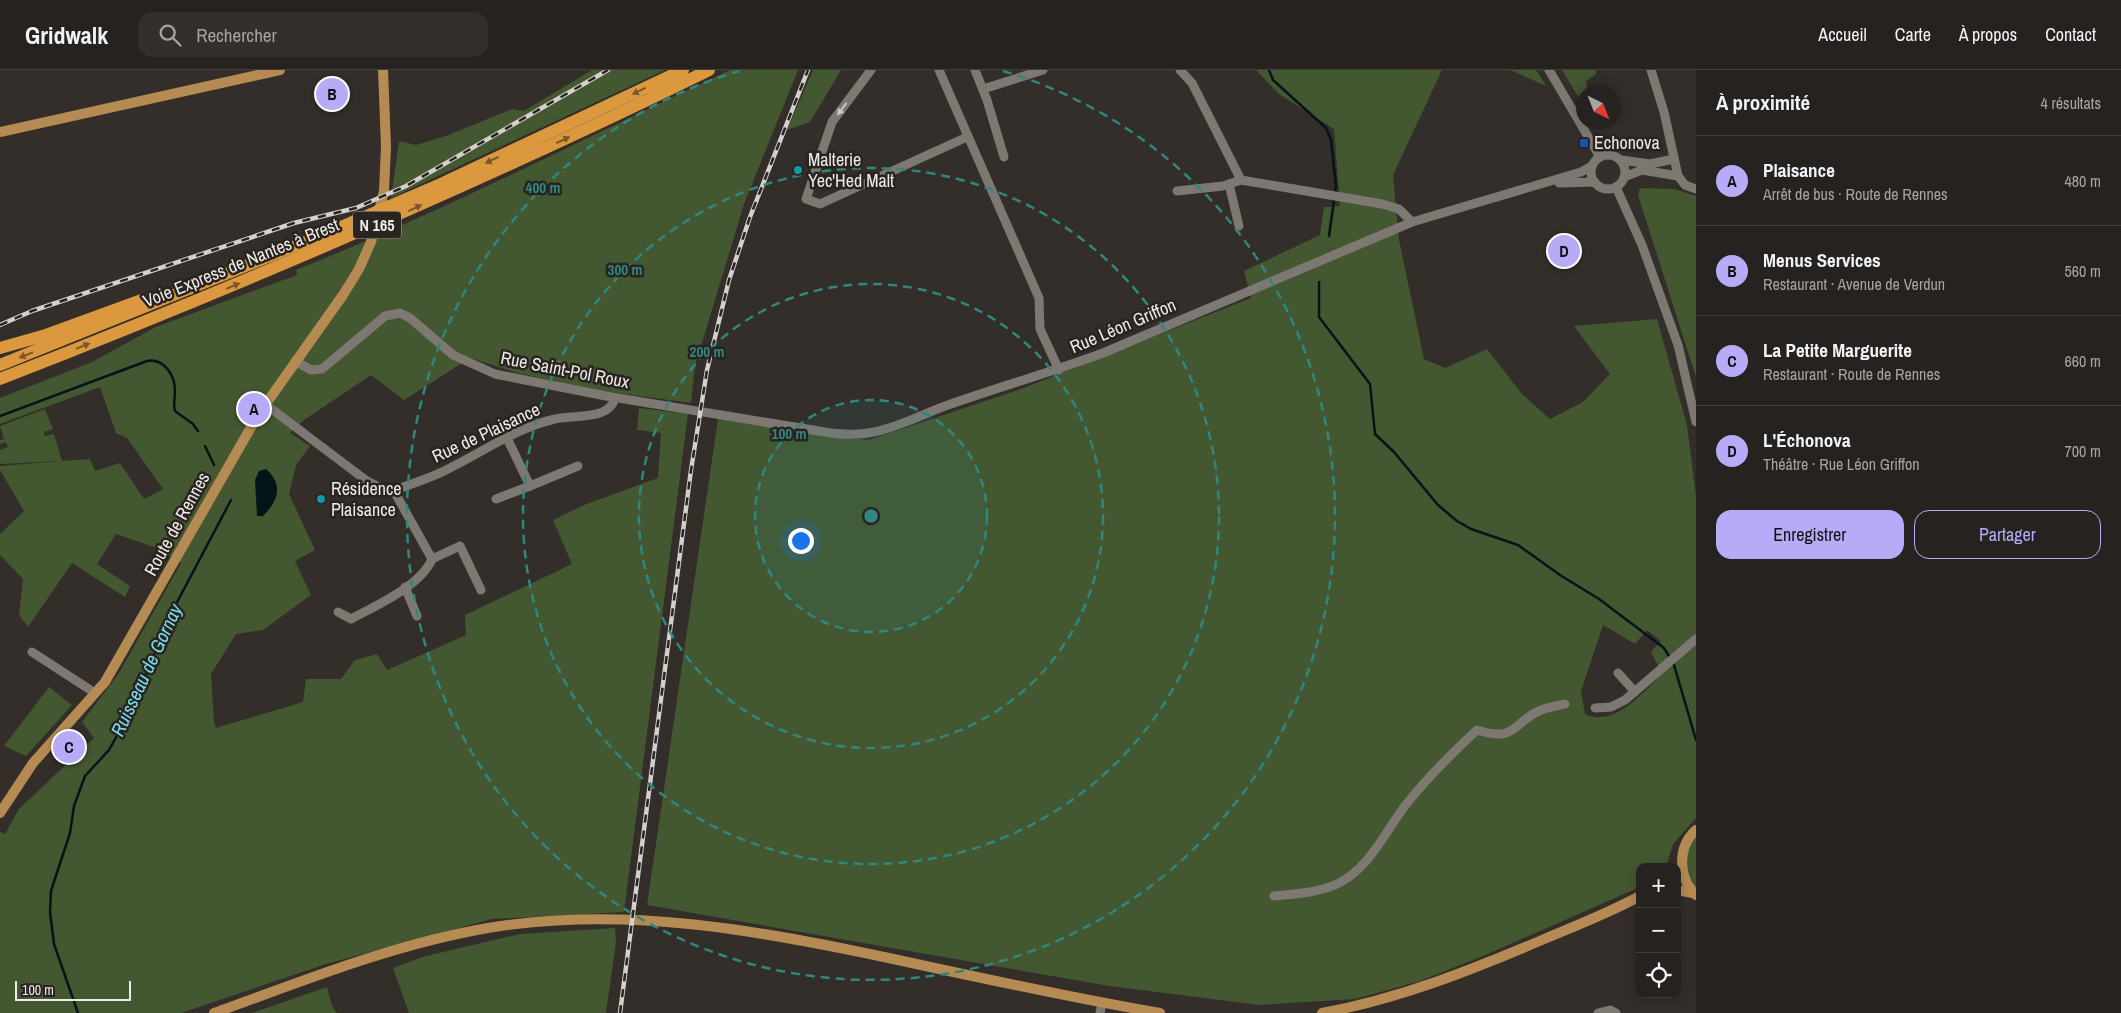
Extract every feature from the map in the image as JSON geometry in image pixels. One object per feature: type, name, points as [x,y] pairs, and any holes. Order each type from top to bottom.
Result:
[{"type":"highway","name":"Voie Express de Nantes à Brest","points":[[0,365],[185,292],[416,195],[683,70]]},
{"type":"highway","name":"Voie Express de Nantes à Brest","points":[[0,379],[204,298],[393,219],[709,70]]},
{"type":"highway","points":[[0,348],[46,335],[170,291],[185,292]]},
{"type":"main road","points":[[0,132],[280,70]]},
{"type":"main road","name":"Route de Rennes","points":[[1,811],[39,756],[104,682],[265,404],[344,295],[359,268],[371,242],[384,191],[386,146],[383,70]]},
{"type":"main road","points":[[1680,863],[1686,842],[1696,830]]},
{"type":"main road","points":[[1681,870],[1695,894]]},
{"type":"main road","points":[[1681,891],[1695,894]]},
{"type":"main road","points":[[1322,1013],[1367,1005],[1436,983],[1636,898]]},
{"type":"main road","points":[[1624,904],[1636,901]]},
{"type":"main road","points":[[214,1013],[421,943],[487,928],[524,924],[620,920],[707,925],[776,935],[1101,1008],[1160,1013]]},
{"type":"street","points":[[871,70],[832,122],[806,199],[820,204],[967,137]]},
{"type":"street","points":[[939,70],[1039,298],[1040,329],[1059,370]]},
{"type":"street","points":[[975,70],[1004,157]]},
{"type":"street","points":[[982,89],[1043,70]]},
{"type":"street","points":[[1180,70],[1192,84],[1241,180]]},
{"type":"street","points":[[1549,70],[1600,157]]},
{"type":"street","points":[[1651,70],[1664,112],[1678,176],[1685,185],[1696,189]]},
{"type":"street","points":[[1674,159],[1650,164],[1621,160],[1613,155],[1600,157],[1592,166],[1591,173],[1594,182],[1606,189],[1616,187],[1624,177],[1642,170],[1678,176]]},
{"type":"street","points":[[1621,160],[1625,168],[1624,177]]},
{"type":"street","name":"Rue Léon Griffon","points":[[691,409],[831,433],[865,435],[884,431],[946,406],[1059,370],[1412,222],[1543,184],[1581,172],[1592,166]]},
{"type":"street","points":[[1177,191],[1229,184],[1241,180],[1329,193],[1399,209],[1412,222]]},
{"type":"street","name":"Rue Léon Griffon","points":[[1543,184],[1594,182]]},
{"type":"street","points":[[1229,184],[1239,226]]},
{"type":"street","points":[[1616,187],[1642,245],[1678,345],[1696,422]]},
{"type":"street","name":"Rue Saint-Pol Roux","points":[[295,361],[311,370],[322,369],[384,316],[400,313],[410,318],[453,354],[488,372],[518,380],[615,398],[691,409]]},
{"type":"street","name":"Rue de Plaisance","points":[[394,490],[444,471],[507,438],[555,419],[604,413],[613,406],[615,398]]},
{"type":"street","points":[[265,404],[367,481],[381,488],[394,490],[432,559]]},
{"type":"street","points":[[507,438],[530,486]]},
{"type":"street","points":[[496,499],[578,466]]},
{"type":"street","points":[[338,612],[351,619],[404,587],[428,569],[432,559],[460,546],[481,590]]},
{"type":"street","points":[[404,587],[418,616]]},
{"type":"street","points":[[1595,708],[1611,707],[1625,700],[1675,655],[1696,639]]},
{"type":"street","points":[[32,652],[95,694]]},
{"type":"street","points":[[1618,673],[1635,692]]},
{"type":"street","points":[[1274,896],[1316,892],[1338,883],[1356,870],[1382,843],[1407,804],[1443,760],[1477,730],[1491,735],[1512,732],[1540,710],[1565,704]]},
{"type":"street","points":[[1598,1013],[1610,1010],[1616,1013]]},
{"type":"green space","points":[[592,70],[665,70],[391,198],[399,141],[416,145],[446,136],[512,109],[524,111]]},
{"type":"green space","points":[[730,70],[798,70],[744,204],[695,366],[691,403],[589,389],[518,373],[470,358],[404,400],[371,375],[304,420],[290,433],[310,446],[296,465],[289,494],[315,550],[295,561],[311,595],[263,630],[236,634],[211,674],[216,728],[303,702],[306,679],[341,679],[355,660],[377,654],[387,670],[466,635],[465,615],[572,564],[553,520],[584,505],[658,478],[661,433],[637,430],[639,408],[688,414],[624,912],[492,919],[326,964],[181,1013],[0,1013],[0,832],[5,834],[19,809],[94,738],[82,722],[119,673],[181,563],[154,547],[116,534],[97,564],[130,586],[125,597],[72,563],[28,627],[19,615],[23,579],[0,555],[0,534],[24,511],[0,470],[0,466],[90,459],[95,471],[120,463],[144,499],[163,489],[127,438],[116,433],[100,387],[0,424],[0,398],[92,362],[156,327],[297,275],[296,270],[460,199]]},
{"type":"green space","points":[[813,70],[841,70],[810,122],[787,130]]},
{"type":"green space","points":[[1256,70],[1442,70],[1393,175],[1399,240],[1424,359],[1445,368],[1487,349],[1522,394],[1550,419],[1583,402],[1610,374],[1574,326],[1657,319],[1687,425],[1696,496],[1696,818],[1673,844],[1667,863],[1636,863],[1636,889],[1483,956],[1420,981],[1355,999],[1260,1005],[1109,986],[647,905],[718,419],[869,440],[1021,389],[1251,298],[1244,271],[1320,235],[1324,207],[1340,206],[1334,129],[1279,94]],"holes":[[[1603,625],[1635,644],[1647,630],[1661,641],[1651,652],[1662,674],[1628,706],[1618,712],[1596,717],[1585,714],[1581,691]]]},
{"type":"green space","points":[[1510,70],[1536,70],[1546,86]]},
{"type":"green space","points":[[1562,70],[1596,70],[1596,74],[1586,81],[1587,85],[1576,85],[1576,93]]},
{"type":"green space","points":[[1640,188],[1674,189],[1696,196],[1696,377],[1638,195]]},
{"type":"green space","points":[[45,409],[53,429],[44,432],[45,436],[54,434],[62,461],[0,464],[0,450],[8,447],[6,442],[0,444],[0,440],[4,439],[0,426]]},
{"type":"green space","points":[[49,687],[72,705],[26,756],[4,746]]},
{"type":"green space","points":[[1696,833],[1696,888],[1688,874],[1685,860],[1688,848]]},
{"type":"green space","points":[[615,928],[616,942],[606,1013],[409,1013],[393,968],[422,957],[520,934]]},
{"type":"green space","points":[[327,987],[332,1006],[337,1013],[252,1013]]},
{"type":"shaded area","points":[[266,469],[275,481],[277,493],[272,505],[263,516],[257,516],[255,480],[259,471]]},
{"type":"waterway","points":[[1269,70],[1273,80],[1326,128],[1331,140],[1336,186],[1329,236]]},
{"type":"waterway","points":[[1319,282],[1319,317],[1370,384],[1375,434],[1394,452],[1438,505],[1457,521],[1471,529],[1518,545],[1560,575],[1599,599],[1664,648],[1674,665],[1696,740]]},
{"type":"waterway","points":[[0,416],[147,361],[153,361],[159,362],[171,374],[175,391],[175,411],[193,424],[198,431]]},
{"type":"waterway","points":[[205,446],[214,465]]},
{"type":"waterway","name":"Ruisseau de Gornay","points":[[78,1013],[54,944],[50,912],[51,891],[70,833],[74,806],[85,776],[109,750],[128,716],[174,608],[231,500]]},
{"type":"railway","points":[[0,325],[32,311],[294,223],[356,208],[406,186],[608,70]]},
{"type":"railway","points":[[620,1013],[691,470],[707,370],[729,280],[750,217],[808,70]]},
{"type":"place","name":"Menus Services","points":[[332,94]]},
{"type":"place","name":"Echonova","points":[[1584,143]]},
{"type":"place","name":"Malterie Yec'Hed Malt","points":[[798,170]]},
{"type":"place","name":"L'Échonova","points":[[1564,251]]},
{"type":"place","name":"Plaisance","points":[[254,409]]},
{"type":"place","name":"Résidence Plaisance","points":[[321,499]]},
{"type":"place","name":"La Petite Marguerite","points":[[69,747]]}]
